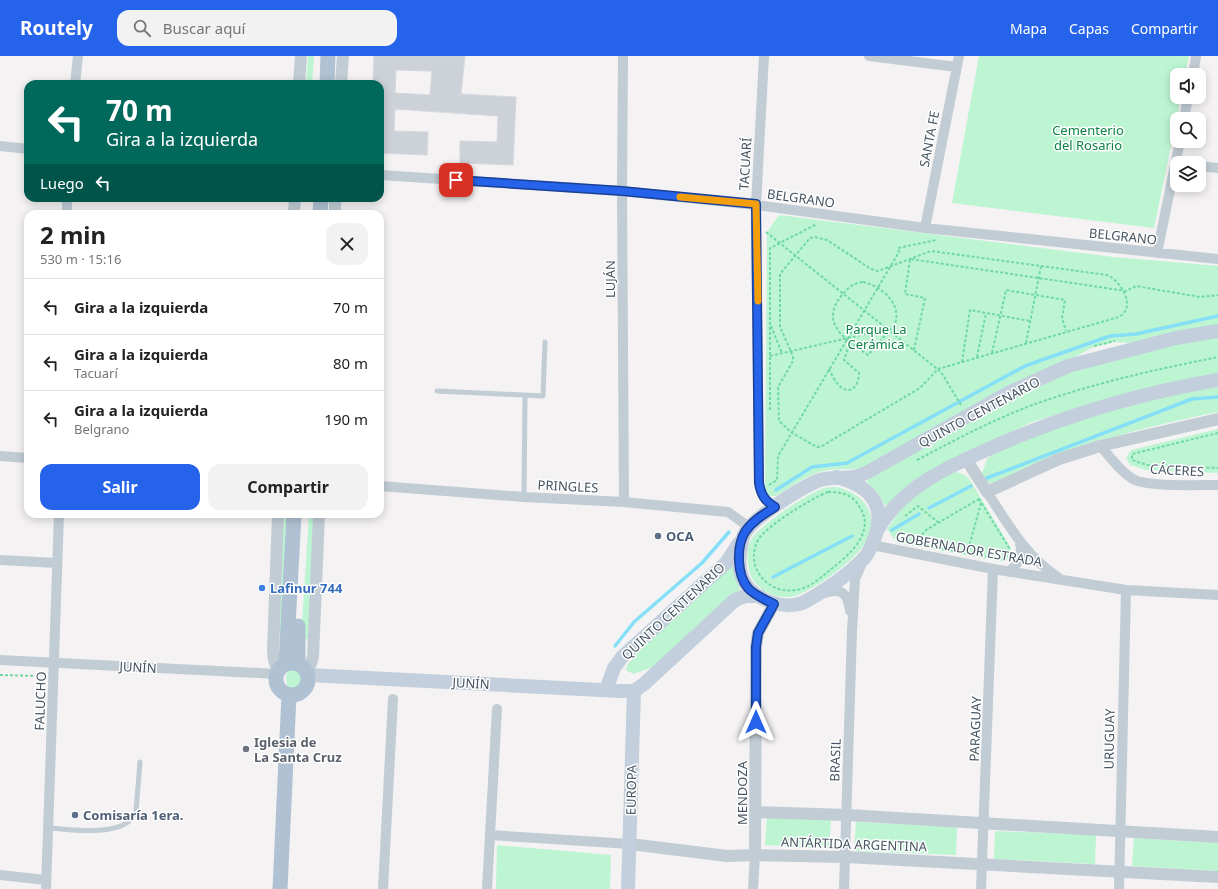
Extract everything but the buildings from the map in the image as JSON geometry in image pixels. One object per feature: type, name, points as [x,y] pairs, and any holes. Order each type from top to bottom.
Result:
[{"type":"main road","points":[[317,80],[318,56]]},
{"type":"main road","points":[[327,80],[328,56]]},
{"type":"main road","name":"QUINTO CENTENARIO","points":[[606,690],[614,668],[622,657],[726,562],[735,552],[747,530],[758,518],[814,482],[824,478],[854,477],[868,472],[1008,393],[1068,366],[1169,340],[1218,331]]},
{"type":"main road","points":[[747,530],[739,556],[739,570],[749,589],[774,604],[789,606],[805,602],[831,586],[872,544],[884,519],[911,491],[937,474],[966,459],[1046,424],[1131,397],[1218,380]]},
{"type":"main road","points":[[836,477],[853,482],[866,490],[873,498],[879,518],[872,544]]},
{"type":"main road","points":[[294,518],[292,670],[308,684],[303,692],[289,695],[279,689],[276,682],[292,670],[304,518]]},
{"type":"main road","points":[[634,690],[644,684],[735,600],[746,596],[760,596]]},
{"type":"main road","name":"JUNÍN","points":[[292,670],[606,690],[634,690]]},
{"type":"main road","name":"EUROPA","points":[[628,889],[634,690]]},
{"type":"main road","points":[[280,889],[289,695]]},
{"type":"street","points":[[75,80],[78,56]]},
{"type":"street","points":[[299,80],[300,56]]},
{"type":"street","points":[[341,80],[343,56]]},
{"type":"street","name":"LUJÁN","points":[[623,56],[622,191],[624,502]]},
{"type":"street","name":"TACUARÍ","points":[[764,56],[756,204],[759,483],[761,493],[767,502],[775,507]]},
{"type":"street","points":[[869,56],[957,67]]},
{"type":"street","name":"SANTA FE","points":[[924,233],[959,56]]},
{"type":"street","points":[[1194,68],[1196,56]]},
{"type":"street","points":[[0,146],[24,149]]},
{"type":"street","points":[[1206,167],[1218,168]]},
{"type":"street","name":"BELGRANO","points":[[384,176],[622,191],[756,204],[924,233],[1218,259]]},
{"type":"street","points":[[1157,253],[1170,192]]},
{"type":"street","points":[[986,492],[1059,459],[1100,446],[1218,419]]},
{"type":"street","name":"CÁCERES","points":[[1100,446],[1126,474],[1134,480],[1146,483],[1218,485]]},
{"type":"street","points":[[0,456],[24,458]]},
{"type":"street","name":"GOBERNADOR ESTRADA","points":[[966,459],[1020,543],[1039,564],[1062,580]]},
{"type":"street","name":"PRINGLES","points":[[384,486],[524,497],[624,502],[728,512],[747,530]]},
{"type":"street","name":"FALUCHO","points":[[46,884],[55,663],[58,518]]},
{"type":"street","points":[[278,518],[273,651],[292,670],[313,657],[319,518]]},
{"type":"street","points":[[1009,572],[1018,563],[1022,554],[1020,543]]},
{"type":"street","name":"GOBERNADOR ESTRADA","points":[[872,544],[1009,572],[1126,590],[1218,596]]},
{"type":"street","name":"BRASIL","points":[[844,889],[855,579],[859,567],[872,544]]},
{"type":"street","points":[[0,560],[58,563]]},
{"type":"street","name":"PARAGUAY","points":[[981,889],[993,569]]},
{"type":"street","name":"URUGUAY","points":[[1119,889],[1126,590]]},
{"type":"street","name":"BRASIL","points":[[805,602],[829,591],[842,592],[849,602],[852,631]]},
{"type":"street","name":"MENDOZA","points":[[753,889],[756,812],[756,647],[758,633],[774,604]]},
{"type":"street","name":"JUNÍN","points":[[0,660],[292,670]]},
{"type":"street","points":[[384,889],[393,699]]},
{"type":"street","points":[[487,889],[497,709]]},
{"type":"street","name":"ANTÁRTIDA ARGENTINA","points":[[756,812],[847,815],[1218,837]]},
{"type":"street","name":"ANTÁRTIDA ARGENTINA","points":[[490,835],[630,844],[727,856],[755,855],[846,857],[1218,876]]},
{"type":"street","points":[[0,876],[46,884]]},
{"type":"lane","points":[[437,391],[543,396],[545,342]]},
{"type":"lane","points":[[524,497],[525,395]]},
{"type":"lane","points":[[48,828],[108,830],[128,822],[136,811],[140,762]]},
{"type":"path","points":[[770,416],[770,248],[819,224]]},
{"type":"path","points":[[757,225],[938,369],[962,406]]},
{"type":"path","points":[[769,486],[777,480],[778,456],[846,339],[890,268],[899,252],[898,248],[941,239],[924,233]]},
{"type":"path","points":[[814,237],[827,240],[871,269],[878,271],[890,268],[931,251],[1107,275],[1112,277],[1128,300],[1128,307],[1124,314],[938,369],[920,388],[822,446],[817,447],[792,433],[779,421],[778,387],[793,361],[791,351],[780,327],[780,274],[796,255],[810,238],[814,237]]},
{"type":"path","points":[[910,259],[1126,291],[1136,286],[1200,297],[1218,295]]},
{"type":"path","points":[[910,259],[905,294],[925,298],[914,350]]},
{"type":"path","points":[[1026,342],[1041,266]]},
{"type":"path","points":[[856,283],[871,284],[892,300],[896,309],[896,318],[868,355],[840,334],[834,324],[836,304],[844,294],[856,283]]},
{"type":"path","points":[[992,353],[1006,290],[1065,300],[1062,318],[1066,331]]},
{"type":"path","points":[[962,362],[970,310],[1030,321]]},
{"type":"path","points":[[977,357],[986,313]]},
{"type":"path","points":[[770,326],[782,353]]},
{"type":"path","points":[[770,356],[888,329]]},
{"type":"path","points":[[1092,346],[1111,340],[1118,341]]},
{"type":"path","points":[[829,369],[842,388],[848,390],[857,385],[860,373],[844,360],[850,342]]},
{"type":"path","points":[[911,463],[977,428],[1041,403],[1135,374],[1218,357]]},
{"type":"path","points":[[1218,433],[1132,454],[1131,458],[1132,460],[1147,465],[1218,468]]},
{"type":"path","points":[[769,478],[769,491]]},
{"type":"path","points":[[836,492],[852,497],[862,510],[865,517],[865,525],[860,540],[849,555],[810,585],[797,590],[786,591],[767,584],[756,569],[754,558],[758,540],[771,526],[818,496],[836,492]]},
{"type":"path","points":[[979,499],[1009,548],[1008,553],[1006,557],[998,559],[928,546],[922,542],[923,533],[939,522],[979,499]]},
{"type":"path","points":[[967,554],[981,503]]},
{"type":"path","points":[[900,518],[918,506],[939,522]]},
{"type":"path","points":[[0,674],[40,676]]},
{"type":"green space","points":[[308,56],[314,56],[312,80],[306,80]]},
{"type":"green space","name":"Cementerio del Rosario","points":[[979,56],[1189,56],[1186,68],[1170,68],[1170,104],[1180,104],[1178,112],[1170,112],[1170,148],[1154,228],[952,203]]},
{"type":"green space","name":"Parque La Cerámica","points":[[779,215],[1114,257],[1218,266],[1218,325],[1132,343],[1113,342],[1092,348],[868,466],[856,469],[829,470],[817,473],[776,496],[769,496],[765,489],[767,232]]},
{"type":"green space","points":[[1218,337],[1218,374],[1134,391],[1032,422],[924,475],[885,506],[878,493],[866,481],[972,419],[1025,391],[1058,376],[1159,347]]},
{"type":"green space","points":[[1218,384],[1218,412],[1174,421],[1109,438],[1045,460],[998,481],[986,483],[982,473],[987,459],[998,450],[1106,410]]},
{"type":"green space","points":[[1218,429],[1218,473],[1146,470],[1130,465],[1126,458],[1131,450]]},
{"type":"green space","points":[[957,472],[965,475],[970,480],[1011,548],[1011,554],[1005,562],[897,543],[887,529],[906,502],[949,473]]},
{"type":"green space","points":[[836,487],[854,494],[867,506],[871,523],[870,532],[866,542],[844,566],[812,588],[802,593],[791,597],[781,597],[765,591],[755,582],[749,570],[747,555],[748,548],[755,534],[773,519],[807,496],[824,488]]},
{"type":"green space","points":[[284,518],[291,518],[284,637],[277,636]]},
{"type":"green space","points":[[309,518],[315,518],[308,639],[301,639]]},
{"type":"green space","points":[[732,565],[740,590],[658,665],[634,674],[627,671],[626,668],[628,664],[645,644]]},
{"type":"green space","points":[[292,668],[298,670],[301,675],[300,685],[294,690],[287,685],[286,680],[287,673]]},
{"type":"green space","points":[[767,817],[831,820],[829,849],[765,845]]},
{"type":"green space","points":[[856,822],[957,827],[956,855],[854,851]]},
{"type":"green space","points":[[995,831],[1096,835],[1095,864],[994,859]]},
{"type":"green space","points":[[1134,838],[1218,843],[1218,871],[1132,866]]},
{"type":"green space","points":[[497,845],[611,855],[610,889],[496,889]]},
{"type":"waterway","points":[[776,490],[812,467],[847,463],[1025,366],[1110,336],[1136,334],[1218,316]]},
{"type":"waterway","points":[[987,478],[1192,399],[1218,397]]},
{"type":"waterway","points":[[929,508],[971,486]]},
{"type":"waterway","points":[[892,530],[919,514]]},
{"type":"waterway","points":[[615,646],[634,622],[702,563],[729,532]]},
{"type":"waterway","points":[[773,577],[852,536]]},
{"type":"slow traffic","points":[[680,197],[756,204],[758,301]]},
{"type":"place","name":"OCA","points":[[658,536]]},
{"type":"place","name":"Lafinur 744","points":[[262,588]]},
{"type":"place","name":"Iglesia de La Santa Cruz","points":[[246,749]]},
{"type":"place","name":"Comisaría 1era.","points":[[75,815]]},
{"type":"route","points":[[456,180],[622,191],[756,204],[759,483],[761,493],[767,502],[775,507],[758,518],[744,534],[739,560],[739,570],[749,589],[774,604],[758,633],[756,647],[756,722]]}]
